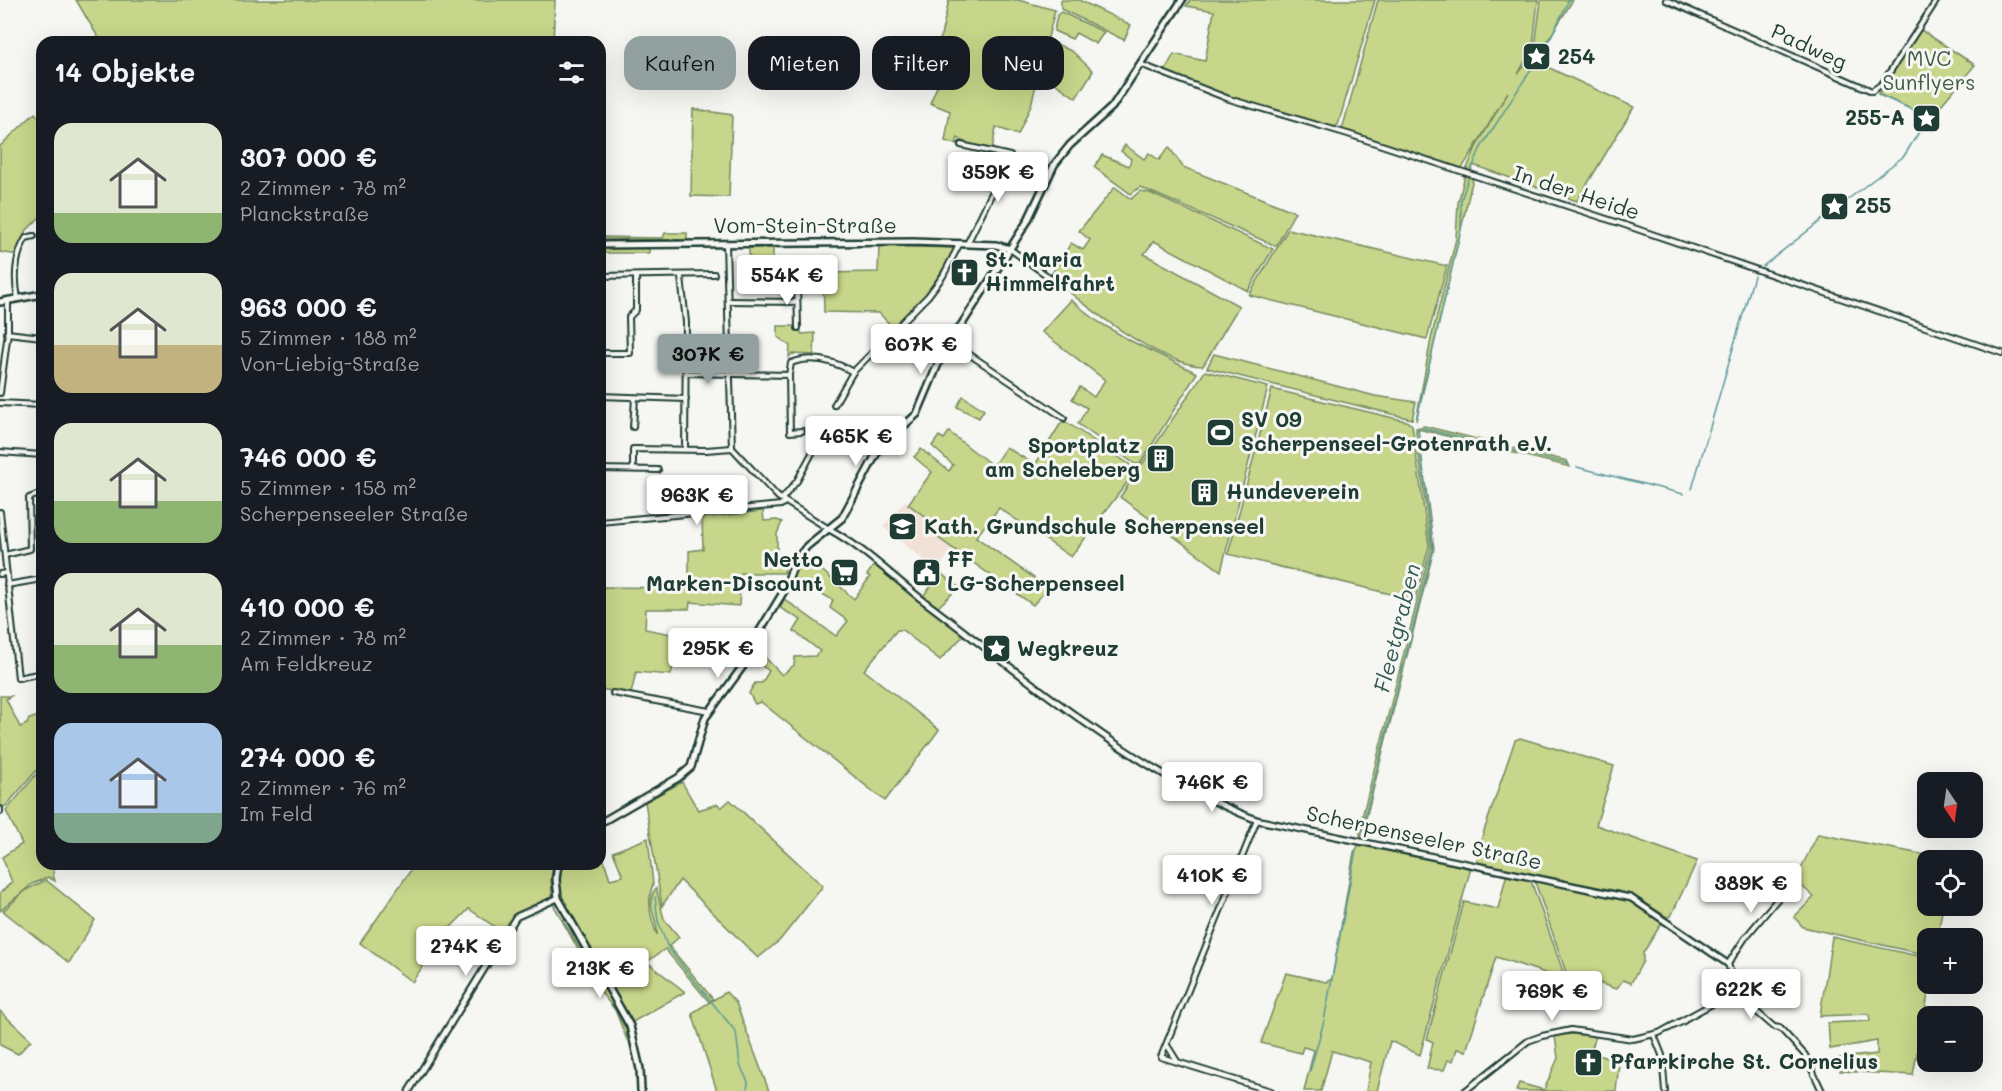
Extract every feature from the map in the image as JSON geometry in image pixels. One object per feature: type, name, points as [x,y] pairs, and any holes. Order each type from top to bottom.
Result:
[{"type":"main road","points":[[606,820],[678,778],[691,767],[709,711],[743,666],[753,642],[784,591],[795,561],[807,546],[842,518],[880,447],[917,414],[941,357],[1032,213],[1059,157],[1109,110],[1182,0]]},
{"type":"main road","name":"Vom-Stein-Straße","points":[[606,244],[960,243],[1010,249]]},
{"type":"main road","points":[[0,302],[36,295]]},
{"type":"main road","points":[[557,870],[558,898],[630,1028],[640,1069],[641,1091]]},
{"type":"street","name":"Padweg","points":[[1666,0],[1868,91],[1875,91],[1937,0]]},
{"type":"street","name":"In der Heide","points":[[1140,64],[1229,99],[1348,134],[1628,226],[2002,353]]},
{"type":"street","points":[[961,145],[1010,156],[967,244]]},
{"type":"street","points":[[18,299],[14,277],[16,267],[24,242],[27,238],[34,236]]},
{"type":"street","points":[[726,243],[732,448],[783,501],[829,529]]},
{"type":"street","points":[[834,405],[853,372],[928,296],[943,276],[960,243]]},
{"type":"street","points":[[1010,249],[1049,277]]},
{"type":"street","points":[[606,276],[681,277],[714,274]]},
{"type":"street","points":[[606,353],[630,353],[629,317],[636,310],[636,276]]},
{"type":"street","points":[[681,277],[687,373],[685,450]]},
{"type":"street","points":[[797,284],[798,328]]},
{"type":"street","points":[[0,393],[8,333],[8,300]]},
{"type":"street","points":[[728,301],[798,302]]},
{"type":"street","points":[[8,333],[36,336]]},
{"type":"street","points":[[951,342],[1064,418]]},
{"type":"street","points":[[802,431],[790,432],[790,363],[832,361],[853,372]]},
{"type":"street","points":[[687,373],[789,375]]},
{"type":"street","points":[[606,396],[686,399]]},
{"type":"street","points":[[633,427],[635,398]]},
{"type":"street","points":[[0,403],[36,405]]},
{"type":"street","points":[[606,522],[781,505],[817,444]]},
{"type":"street","points":[[633,470],[633,448],[685,450],[732,448]]},
{"type":"street","points":[[0,452],[36,455]]},
{"type":"street","points":[[606,469],[658,470]]},
{"type":"street","points":[[5,555],[30,549],[29,498],[36,495]]},
{"type":"street","points":[[0,512],[18,678],[36,674]]},
{"type":"street","name":"Scherpenseeler Straße","points":[[829,529],[996,657],[1170,778],[1257,820],[1631,898],[1728,964]]},
{"type":"street","points":[[0,574],[6,573]]},
{"type":"street","points":[[7,585],[36,580]]},
{"type":"street","points":[[613,693],[709,711]]},
{"type":"street","points":[[1257,820],[1161,1057],[1271,1091]]},
{"type":"street","points":[[1465,1091],[1528,1041],[1556,1032],[1581,1030],[1633,1039],[1654,1035],[1705,1010],[1717,999],[1730,970],[1728,964],[1744,938],[1795,878]]},
{"type":"street","points":[[409,1091],[516,917],[558,898]]},
{"type":"street","points":[[1717,999],[1750,1006],[1774,1026],[1780,1028],[1804,1055],[1822,1091]]},
{"type":"street","points":[[1654,1035],[1662,1055],[1665,1091]]},
{"type":"street","points":[[1167,1045],[1177,1062]]},
{"type":"shaded area","points":[[905,501],[939,527],[934,535],[953,549],[936,570],[883,527]]},
{"type":"green space","points":[[76,0],[555,0],[553,36],[97,36]]},
{"type":"green space","points":[[949,0],[1018,0],[1055,10],[1048,36],[982,36],[982,90],[1035,90],[1018,135],[996,127],[992,150],[970,146],[958,138],[956,144],[945,141],[950,111],[930,103],[935,90],[970,90],[970,36],[941,36]]},
{"type":"green space","points":[[1061,0],[1079,0],[1131,25],[1124,40],[1061,9]]},
{"type":"green space","points":[[1190,0],[1375,0],[1338,125],[1332,128],[1226,97],[1164,72],[1174,54],[1205,61],[1214,11],[1186,6]]},
{"type":"green space","points":[[1378,0],[1538,0],[1533,46],[1518,74],[1530,59],[1634,107],[1577,201],[1473,165],[1470,173],[1466,171],[1476,147],[1508,92],[1461,169],[1342,130]]},
{"type":"green space","points":[[1541,0],[1573,0],[1537,58],[1531,57],[1535,47]]},
{"type":"green space","points":[[1061,12],[1104,32],[1096,44],[1076,33],[1072,39],[1054,31],[1057,15]]},
{"type":"green space","name":"MVC Sunflyers","points":[[1921,30],[1975,65],[1930,118],[1878,94]]},
{"type":"green space","points":[[1064,48],[1073,52],[1093,71],[1076,98],[1064,90]]},
{"type":"green space","points":[[693,109],[732,115],[729,197],[691,196]]},
{"type":"green space","points":[[35,113],[36,221],[25,232],[18,255],[0,252],[0,146]]},
{"type":"green space","points":[[1125,145],[1144,159],[1149,153],[1159,160],[1169,147],[1183,167],[1295,212],[1276,246],[1140,187],[1131,194],[1094,167],[1102,155],[1129,166],[1131,159],[1121,151]]},
{"type":"green space","points":[[1465,175],[1473,178],[1416,421],[1431,339],[1456,239],[1458,203]]},
{"type":"green space","points":[[1115,187],[1131,199],[1140,191],[1150,193],[1273,249],[1248,291],[1154,241],[1144,254],[1239,306],[1203,366],[1166,356],[1145,345],[1101,317],[1051,275],[1071,243],[1083,250],[1090,240],[1079,231]]},
{"type":"green space","points":[[1288,229],[1447,266],[1427,339],[1249,295]]},
{"type":"green space","points":[[665,233],[687,233],[687,240],[606,239],[606,237],[663,238]]},
{"type":"green space","points":[[879,246],[956,248],[923,301],[894,329],[879,313],[824,312],[823,273],[878,272]]},
{"type":"green space","points":[[606,247],[649,247],[649,253],[606,253]]},
{"type":"green space","points":[[749,248],[773,248],[773,273],[749,273]]},
{"type":"green space","points":[[1071,300],[1097,321],[1129,340],[1197,373],[1140,464],[1135,464],[1078,424],[1087,408],[1072,399],[1080,387],[1094,397],[1105,380],[1042,332]]},
{"type":"green space","points":[[778,326],[797,326],[802,334],[815,333],[814,355],[792,354],[789,357],[790,346],[778,337]]},
{"type":"green space","points":[[1214,354],[1375,396],[1416,402],[1412,419],[1207,368]]},
{"type":"green space","points":[[1205,371],[1268,387],[1221,571],[1120,497]]},
{"type":"green space","points":[[1272,389],[1406,421],[1412,425],[1429,546],[1415,600],[1228,554]]},
{"type":"green space","points":[[963,396],[984,410],[979,418],[957,407]]},
{"type":"green space","points":[[1066,422],[1129,464],[1135,472],[1071,557],[999,508],[976,537],[1048,588],[1033,605],[934,535],[939,527],[908,504],[932,472],[914,457],[921,449],[949,471],[953,465],[932,446],[939,436],[944,439],[949,432],[993,466],[1006,447],[1035,465],[1061,423]]},
{"type":"green space","points":[[1424,426],[1567,461],[1570,467],[1418,429],[1434,549],[1361,838],[1359,829],[1431,547],[1416,433],[1416,428]]},
{"type":"green space","points":[[763,511],[764,521],[782,522],[777,534],[777,550],[773,551],[771,564],[786,565],[784,573],[741,573],[739,606],[690,602],[689,609],[646,609],[645,629],[744,648],[741,655],[729,650],[677,647],[671,675],[636,672],[631,694],[606,690],[606,587],[689,588],[689,551],[703,549],[702,518]]},
{"type":"green space","points":[[805,555],[854,599],[870,577],[867,575],[874,565],[965,634],[940,660],[902,630],[897,630],[864,670],[939,730],[885,801],[761,702],[755,704],[749,693],[755,683],[762,683],[769,671],[751,658],[755,647],[782,675],[794,665],[795,657],[815,656],[820,651],[794,631],[801,620],[780,608],[784,599],[836,636],[848,621],[830,608],[833,600],[793,578],[799,562]]},
{"type":"green space","points":[[936,570],[959,587],[938,607],[923,596],[933,584],[929,580]]},
{"type":"green space","points":[[0,696],[11,696],[6,699],[20,727],[27,724],[29,719],[36,717],[36,771],[6,806],[1,807]]},
{"type":"green space","points":[[1520,738],[1614,766],[1596,825],[1697,861],[1671,916],[1667,917],[1631,894],[1477,862],[1481,840],[1515,740]]},
{"type":"green space","points":[[36,774],[36,870],[54,870],[55,881],[48,877],[32,884],[0,911],[0,893],[12,882],[2,857],[22,844],[6,811]]},
{"type":"green space","points":[[682,782],[698,810],[718,804],[721,808],[730,800],[823,886],[780,940],[758,958],[680,880],[662,906],[645,802]]},
{"type":"green space","points":[[1818,834],[1917,853],[1917,916],[1941,916],[1939,928],[1917,928],[1917,953],[1803,927],[1794,917],[1814,897],[1795,880]]},
{"type":"green space","points":[[648,838],[653,884],[650,897],[650,910],[657,935],[651,900],[656,888],[664,919],[679,937],[669,946],[713,999],[709,1002],[665,949],[647,962],[685,992],[631,1023],[562,899],[558,883],[560,870],[606,870],[606,867],[610,879],[623,876],[613,852]]},
{"type":"green space","points":[[1359,845],[1469,866],[1470,871],[1420,1055],[1390,1041],[1377,1091],[1366,1091],[1371,1062],[1332,1051],[1321,1091],[1304,1091],[1314,1050],[1303,1047],[1301,1053],[1261,1043],[1286,973],[1326,982],[1332,979],[1354,852]]},
{"type":"green space","points":[[411,870],[552,870],[552,896],[549,900],[516,913],[498,941],[491,934],[495,927],[469,909],[449,929],[412,982],[360,943]]},
{"type":"green space","points":[[1507,873],[1530,878],[1566,980],[1496,957],[1466,1051],[1457,1049],[1453,1061],[1448,1060],[1444,1070],[1427,1069],[1433,1042],[1427,1039],[1464,902],[1498,909]]},
{"type":"green space","points":[[1534,879],[1621,897],[1636,902],[1663,921],[1643,953],[1643,961],[1631,983],[1623,980],[1616,989],[1596,982],[1594,987],[1569,981]]},
{"type":"green space","points":[[46,880],[95,920],[69,963],[3,911],[26,890]]},
{"type":"green space","points":[[557,903],[621,1011],[630,1036],[612,1002],[627,1032],[627,1040],[615,1010],[603,995],[553,904],[604,989]]},
{"type":"green space","points":[[1832,937],[1917,956],[1917,994],[1928,994],[1926,1006],[1917,1006],[1917,1054],[1913,1075],[1840,1071],[1839,1058],[1877,1054],[1877,1041],[1830,1049],[1828,1023],[1870,1021],[1869,1014],[1820,1016]]},
{"type":"green space","points":[[1730,982],[1741,991],[1746,1001],[1721,998]]},
{"type":"green space","points":[[726,992],[736,1003],[769,1091],[717,1091],[692,1013]]},
{"type":"green space","points":[[0,1011],[31,1040],[18,1054],[0,1045]]},
{"type":"green space","points":[[1571,1034],[1596,1036],[1592,1048],[1599,1055],[1619,1063],[1616,1091],[1516,1091],[1519,1083],[1544,1090],[1558,1058],[1555,1036]]},
{"type":"waterway","points":[[1537,56],[1542,55],[1569,0]]},
{"type":"waterway","points":[[1878,85],[1933,0]]},
{"type":"waterway","name":"Fleetgraben","points":[[1538,55],[1540,44]]},
{"type":"waterway","name":"Fleetgraben","points":[[1472,169],[1480,149],[1535,63]]},
{"type":"waterway","points":[[1838,207],[1904,156],[1927,119],[1927,116],[1879,95]]},
{"type":"waterway","name":"Fleetgraben","points":[[1417,417],[1461,229],[1461,201],[1468,179]]},
{"type":"waterway","points":[[1763,266],[1832,212]]},
{"type":"waterway","points":[[1692,489],[1754,276]]},
{"type":"waterway","points":[[1422,428],[1568,464]]},
{"type":"waterway","name":"Fleetgraben","points":[[1361,831],[1433,549],[1418,430]]},
{"type":"waterway","points":[[1577,467],[1683,494]]},
{"type":"waterway","name":"Fleetgraben","points":[[1310,1071],[1324,1021],[1356,850]]},
{"type":"waterway","points":[[655,897],[658,921],[668,948],[736,1032],[740,1065],[748,1082],[747,1091]]},
{"type":"place","name":"254","points":[[1537,57]]},
{"type":"place","name":"255-A","points":[[1926,118]]},
{"type":"place","name":"255","points":[[1834,206]]},
{"type":"place","name":"St. Maria Himmelfahrt","points":[[964,272]]},
{"type":"place","name":"SV 09 Scherpenseel-Grotenrath e.V.","points":[[1220,432]]},
{"type":"place","name":"Sportplatz am Scheleberg","points":[[1161,458]]},
{"type":"place","name":"Hundeverein","points":[[1205,492]]},
{"type":"place","name":"Kath. Grundschule Scherpenseel","points":[[903,527]]},
{"type":"place","name":"Netto Marken-Discount","points":[[844,572]]},
{"type":"place","name":"FF LG-Scherpenseel","points":[[926,572]]},
{"type":"place","name":"Wegkreuz","points":[[996,649]]},
{"type":"place","name":"Pfarrkirche St. Cornelius","points":[[1589,1062]]}]
